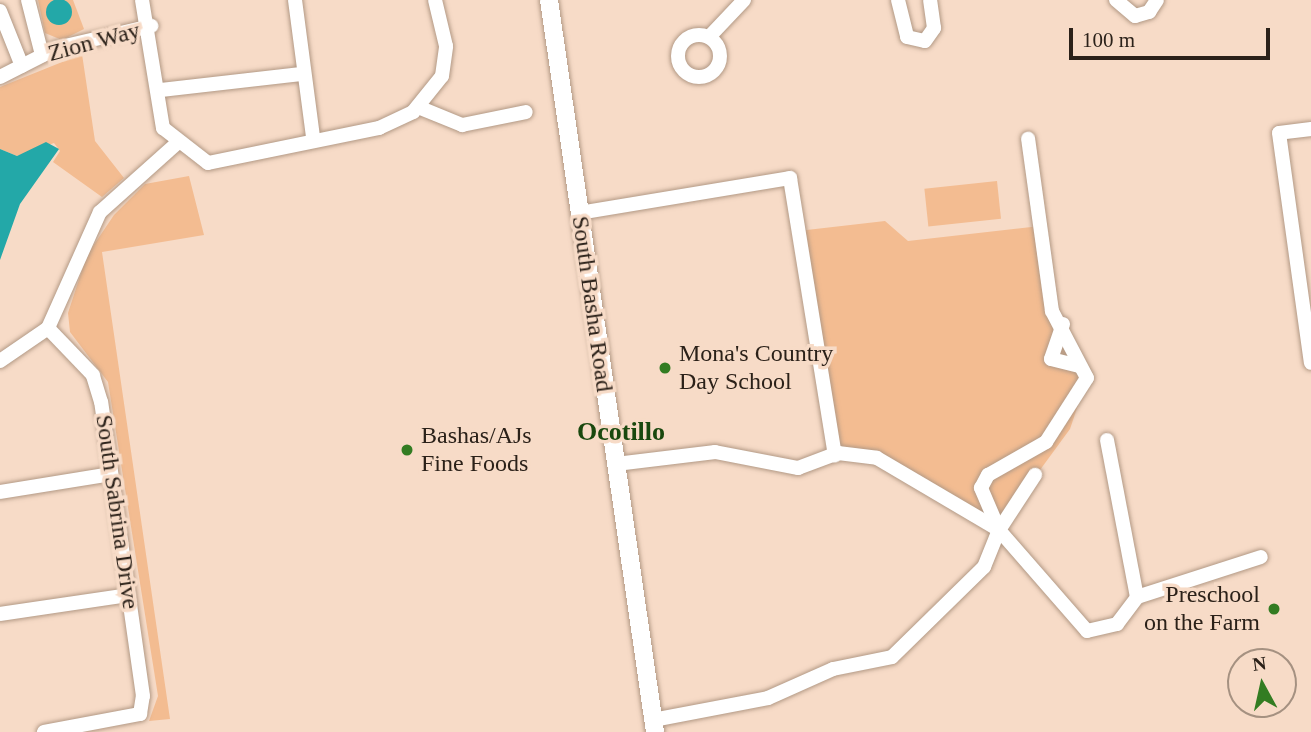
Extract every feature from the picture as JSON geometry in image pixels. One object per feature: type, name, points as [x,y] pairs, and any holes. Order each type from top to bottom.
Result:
[{"type":"street","points":[[28,0],[42,55]]},
{"type":"street","points":[[142,0],[151,26],[161,90],[163,128],[176,144],[208,163],[313,137],[379,128],[418,107],[442,76],[446,46],[435,0]]},
{"type":"street","points":[[295,0],[301,74],[313,137]]},
{"type":"street","name":"South Basha Road","points":[[549,0],[654,726]]},
{"type":"street","points":[[709,37],[744,0]]},
{"type":"street","points":[[898,0],[906,37],[925,41],[934,28],[930,0]]},
{"type":"street","points":[[1116,0],[1135,16],[1149,12],[1157,0]]},
{"type":"street","points":[[0,11],[22,66]]},
{"type":"street","name":"Zion Way","points":[[0,77],[42,55],[151,26]]},
{"type":"street","points":[[161,90],[301,74]]},
{"type":"street","points":[[418,107],[462,125],[526,112]]},
{"type":"street","points":[[1311,129],[1279,133],[1309,331],[1311,363]]},
{"type":"street","points":[[1028,139],[1052,311],[1063,324],[1079,366],[1087,378],[1083,392],[1058,430],[1000,464],[981,488],[999,530],[1087,631],[1117,624],[1137,597],[1261,557]]},
{"type":"street","points":[[0,361],[48,328],[100,212],[176,144]]},
{"type":"street","points":[[579,213],[790,178],[835,455]]},
{"type":"street","points":[[1063,324],[1051,359],[1079,366]]},
{"type":"street","name":"South Sabrina Drive","points":[[44,732],[140,714],[128,595],[111,474],[93,375],[48,328]]},
{"type":"street","points":[[1107,440],[1137,597]]},
{"type":"street","points":[[616,464],[715,452],[798,468],[835,455],[877,458],[999,530]]},
{"type":"street","points":[[0,492],[111,474]]},
{"type":"street","points":[[654,726],[768,698],[833,669],[892,657],[985,567],[999,530],[1035,475]]},
{"type":"street","points":[[0,614],[128,595]]},
{"type":"shaded area","points":[[38,0],[73,0],[84,29],[62,40],[45,33]]},
{"type":"shaded area","points":[[82,54],[95,141],[124,178],[102,197],[53,162],[60,151],[54,143],[17,156],[0,149],[0,87]]},
{"type":"shaded area","points":[[189,176],[204,235],[102,252],[170,719],[149,721],[158,696],[108,382],[70,332],[68,313],[87,255],[114,215],[145,184]]},
{"type":"shaded area","points":[[997,181],[1001,219],[928,226],[924,189]]},
{"type":"shaded area","points":[[885,221],[908,241],[1040,226],[1052,311],[1087,378],[1070,429],[996,530],[878,458],[835,455],[798,231]]},
{"type":"water","points":[[59,-1],[68,3],[72,12],[68,21],[59,25],[50,21],[46,12],[50,3]]},
{"type":"water","points":[[46,142],[59,149],[20,204],[0,260],[0,149],[17,156]]},
{"type":"place","name":"Mona's Country Day School","points":[[665,368]]},
{"type":"place","name":"Bashas/AJs Fine Foods","points":[[407,450]]},
{"type":"place","name":"Preschool on the Farm","points":[[1274,609]]},
{"type":"district","name":"Ocotillo","points":[[621,432]]}]
